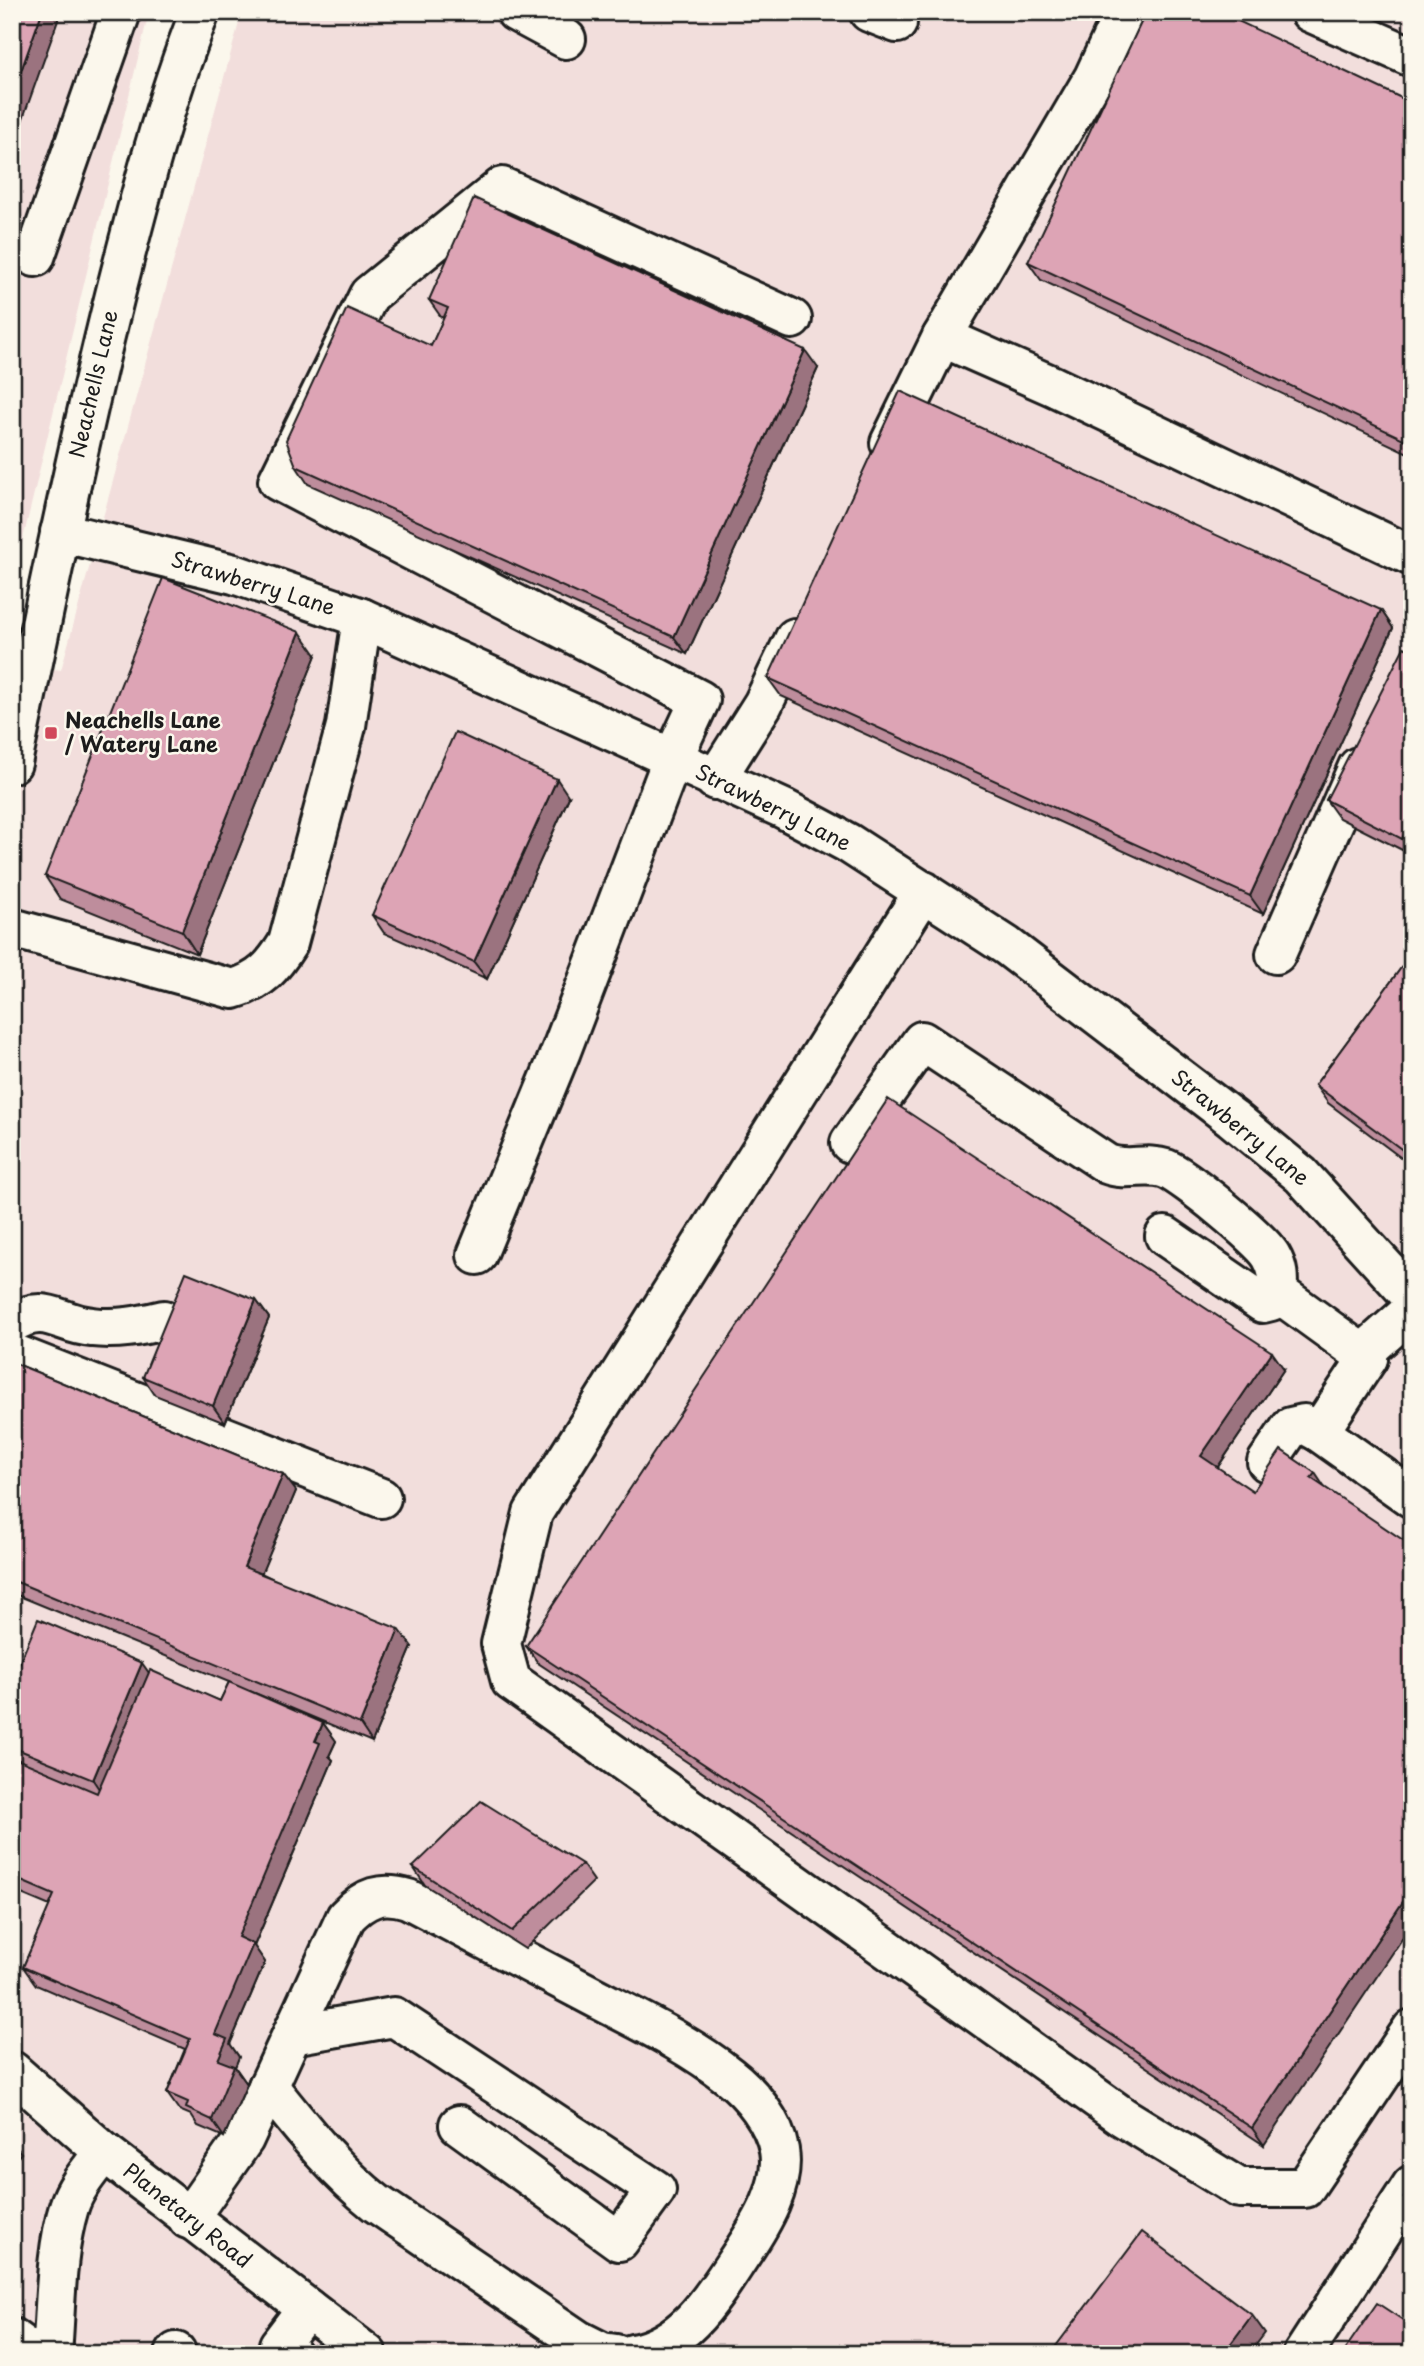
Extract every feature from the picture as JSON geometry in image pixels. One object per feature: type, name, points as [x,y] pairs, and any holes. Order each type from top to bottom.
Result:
[{"type":"street","points":[[35,257],[121,12]]},
{"type":"street","name":"Neachells Lane","points":[[12,762],[95,374],[149,160],[169,95],[200,12]]},
{"type":"street","points":[[516,12],[566,38]]},
{"type":"street","points":[[876,471],[942,337],[1094,77],[1125,12]]},
{"type":"street","points":[[1310,12],[1412,57]]},
{"type":"street","points":[[477,1255],[561,1051],[673,760],[700,700],[278,481],[369,295],[502,187],[792,319]]},
{"type":"street","points":[[942,337],[1054,386],[1412,556]]},
{"type":"street","name":"Strawberry Lane","points":[[60,532],[234,574],[362,618],[784,809],[848,843],[1007,946],[1232,1118],[1301,1175],[1412,1297]]},
{"type":"street","points":[[715,780],[763,704],[810,606]]},
{"type":"street","points":[[12,928],[233,989],[254,983],[274,967],[288,943],[346,726],[362,618]]},
{"type":"street","points":[[1276,954],[1372,736]]},
{"type":"street","points":[[924,891],[533,1513],[501,1644],[511,1681],[1123,2117],[1238,2188],[1306,2188],[1412,2029]]},
{"type":"street","points":[[850,1143],[922,1041],[1107,1164],[1121,1170],[1156,1167],[1167,1170],[1187,1183],[1269,1253],[1279,1277],[1277,1292],[1270,1301],[1263,1303],[1166,1236]]},
{"type":"street","points":[[1277,1292],[1368,1358]]},
{"type":"street","points":[[1319,1432],[1368,1358],[1369,1348],[1412,1310]]},
{"type":"street","points":[[12,1323],[43,1312],[88,1327],[130,1329],[164,1320]]},
{"type":"street","points":[[12,1353],[381,1498]]},
{"type":"street","points":[[1267,1462],[1291,1427],[1304,1424],[1412,1498]]},
{"type":"street","points":[[188,2219],[244,2139],[346,1917],[360,1902],[376,1895],[393,1895],[408,1899],[690,2047],[731,2077],[752,2097],[770,2124],[779,2148],[780,2172],[772,2198],[755,2234],[694,2320],[673,2339],[650,2351],[633,2354]]},
{"type":"street","points":[[292,2035],[394,2017],[656,2190],[619,2241],[459,2125]]},
{"type":"street","name":"Planetary Road","points":[[12,2071],[103,2152],[367,2354]]},
{"type":"street","points":[[268,2086],[323,2154],[349,2182],[376,2203],[578,2340],[602,2352],[616,2354]]},
{"type":"street","points":[[52,2354],[62,2243],[69,2206],[79,2185],[103,2152]]},
{"type":"street","points":[[1303,2354],[1412,2185]]},
{"type":"street","points":[[291,2354],[279,2345],[307,2308]]},
{"type":"street","points":[[12,2338],[34,2354]]},
{"type":"shaded area","points":[[12,12],[149,12],[12,585]]},
{"type":"shaded area","points":[[242,12],[1412,12],[1412,2354],[12,2354],[12,663],[61,670]]},
{"type":"building","points":[[12,12],[42,12],[12,96]]},
{"type":"building","points":[[1146,12],[1219,12],[1412,103],[1412,443],[1028,262]]},
{"type":"building","points":[[474,198],[805,350],[674,637],[296,466],[286,440],[347,308],[431,346],[448,308],[429,300]]},
{"type":"building","points":[[900,391],[1381,610],[1250,896],[768,678]]},
{"type":"building","points":[[163,578],[300,632],[182,931],[45,876]]},
{"type":"building","points":[[1404,647],[1412,651],[1412,820],[1402,839],[1326,800]]},
{"type":"building","points":[[455,732],[557,779],[474,962],[372,915]]},
{"type":"building","points":[[1412,953],[1412,1157],[1315,1085]]},
{"type":"building","points":[[888,1099],[1272,1352],[1201,1456],[1253,1491],[1281,1450],[1315,1473],[1311,1478],[1412,1546],[1412,1888],[1252,2128],[526,1646]]},
{"type":"building","points":[[186,1272],[256,1300],[213,1406],[143,1377]]},
{"type":"building","points":[[12,1362],[283,1474],[244,1567],[399,1629],[360,1724],[12,1580]]},
{"type":"building","points":[[38,1619],[142,1663],[93,1780],[12,1747],[12,1681]]},
{"type":"building","points":[[150,1670],[220,1701],[229,1682],[323,1723],[315,1741],[320,1743],[238,1937],[253,1944],[215,2034],[227,2039],[218,2060],[234,2066],[212,2120],[186,2108],[188,2102],[167,2093],[190,2039],[23,1967],[54,1895],[12,1877],[12,1757],[97,1793]]},
{"type":"building","points":[[481,1801],[582,1864],[512,1931],[413,1867]]},
{"type":"building","points":[[1412,2185],[1412,2203],[1404,2198]]},
{"type":"building","points":[[1142,2232],[1252,2315],[1223,2354],[1050,2354]]},
{"type":"building","points":[[1377,2303],[1412,2326],[1412,2354],[1342,2354]]},
{"type":"place","name":"Neachells Lane / Watery Lane","points":[[51,733]]}]
